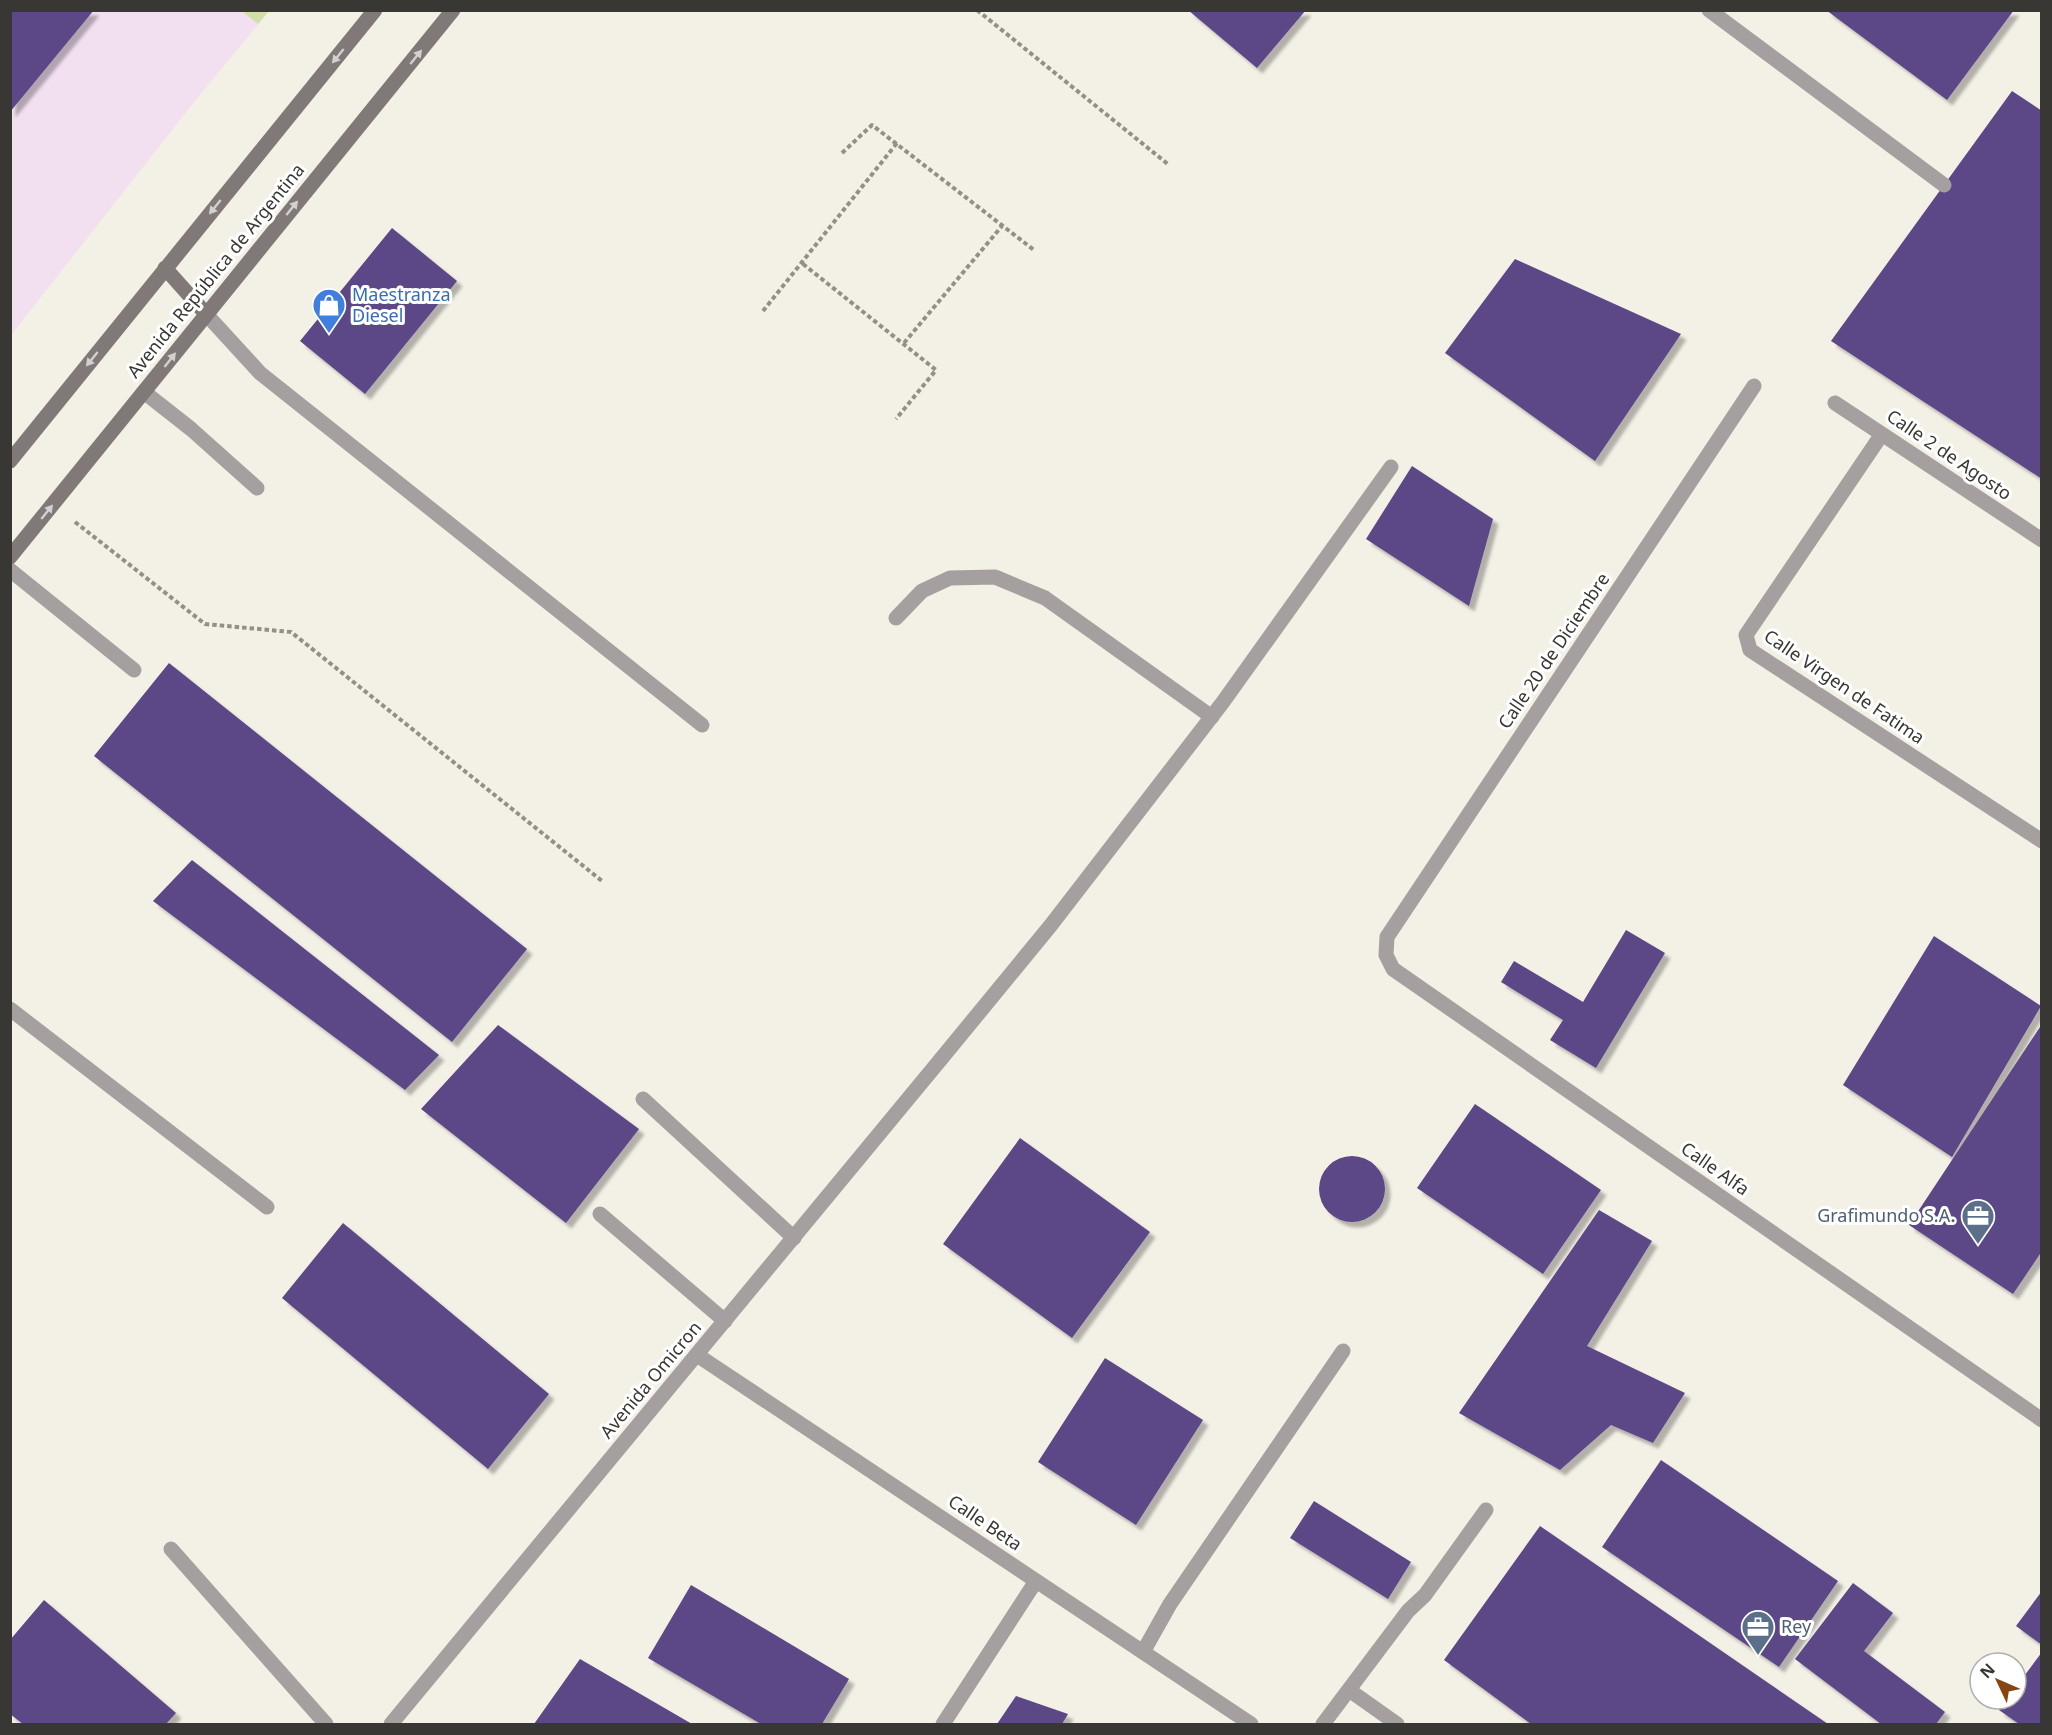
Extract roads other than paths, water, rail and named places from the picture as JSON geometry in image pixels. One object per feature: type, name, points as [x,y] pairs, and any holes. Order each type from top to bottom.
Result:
[{"type":"main road","points":[[10,461],[375,10]]},
{"type":"main road","name":"Avenida República de Argentina","points":[[10,557],[453,10]]},
{"type":"main road","points":[[165,268],[206,314]]},
{"type":"street","points":[[1709,10],[1944,185]]},
{"type":"street","points":[[206,314],[260,373],[702,725]]},
{"type":"street","name":"Calle 20 de Diciembre","points":[[1387,937],[1754,386]]},
{"type":"street","points":[[144,392],[191,429],[256,488]]},
{"type":"street","name":"Calle 2 de Agosto","points":[[1835,403],[2042,540]]},
{"type":"street","name":"Calle Virgen de Fatima","points":[[1882,434],[1746,635],[1746,643],[1749,650],[2042,842]]},
{"type":"street","name":"Avenida Omicron","points":[[391,1725],[1051,925],[1212,717],[1390,466]]},
{"type":"street","points":[[10,570],[134,670]]},
{"type":"street","points":[[896,618],[922,591],[950,578],[995,577],[1045,598],[1212,717]]},
{"type":"street","name":"Calle Alfa","points":[[1387,937],[1386,955],[1393,969],[2042,1420]]},
{"type":"street","points":[[10,1009],[267,1207]]},
{"type":"street","points":[[643,1099],[794,1238]]},
{"type":"street","points":[[600,1214],[725,1321]]},
{"type":"street","points":[[1143,1652],[1170,1604],[1343,1351]]},
{"type":"street","name":"Calle Beta","points":[[697,1355],[1251,1725]]},
{"type":"street","points":[[1323,1725],[1408,1611],[1425,1595],[1486,1510]]},
{"type":"street","points":[[171,1549],[326,1725]]},
{"type":"street","points":[[943,1725],[1036,1581]]},
{"type":"street","points":[[1349,1690],[1397,1725]]},
{"type":"place","name":"Maestranza Diesel","points":[[329,334]]},
{"type":"place","name":"Grafimundo S.A.","points":[[1978,1245]]},
{"type":"place","name":"Rey","points":[[1758,1656]]}]
